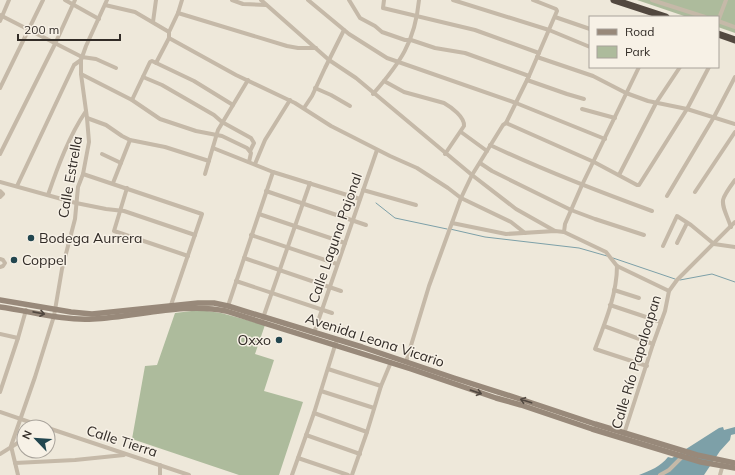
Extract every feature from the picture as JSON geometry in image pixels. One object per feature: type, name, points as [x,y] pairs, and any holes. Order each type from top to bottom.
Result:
[{"type":"highway","points":[[614,0],[663,16]]},
{"type":"highway","points":[[719,34],[735,40]]},
{"type":"street","points":[[0,21],[1,15],[9,0]]},
{"type":"street","points":[[0,88],[43,0]]},
{"type":"street","points":[[65,0],[99,19]]},
{"type":"street","points":[[0,154],[55,44],[75,0]]},
{"type":"street","name":"Calle Estrella","points":[[11,446],[55,313],[62,269],[75,219],[78,187],[83,174],[89,142],[81,74],[82,58],[90,36],[107,0]]},
{"type":"street","points":[[153,22],[156,0]]},
{"type":"street","points":[[156,63],[169,38],[169,32],[182,0]]},
{"type":"street","points":[[232,0],[243,4],[264,2],[329,60],[356,78],[445,154],[516,209],[555,231]]},
{"type":"street","points":[[308,0],[344,30],[387,58],[516,103],[605,139]]},
{"type":"street","points":[[384,0],[383,8],[475,30],[593,76],[626,93],[656,103],[714,117],[735,124]]},
{"type":"street","points":[[373,94],[398,63],[411,40],[418,16],[419,0]]},
{"type":"street","points":[[453,0],[549,30],[589,47]]},
{"type":"street","points":[[406,362],[425,300],[461,198],[472,175],[490,145],[503,125],[506,123],[555,17],[557,11],[556,8],[532,0]]},
{"type":"street","points":[[652,0],[703,16]]},
{"type":"street","points":[[719,18],[726,0]]},
{"type":"street","points":[[351,1],[360,18],[376,26],[382,32],[435,48],[466,53],[567,94],[584,98]]},
{"type":"street","points":[[105,5],[135,12],[169,32]]},
{"type":"street","points":[[178,13],[288,46],[298,48],[316,48]]},
{"type":"street","points":[[1,15],[82,58],[96,59],[116,68]]},
{"type":"street","points":[[555,17],[589,29]]},
{"type":"street","points":[[719,21],[735,27]]},
{"type":"street","points":[[304,108],[344,30]]},
{"type":"street","points":[[169,38],[236,75],[290,100],[331,126],[377,150],[417,168],[461,198],[511,222],[525,233]]},
{"type":"street","points":[[17,186],[74,65],[82,58]]},
{"type":"street","points":[[132,100],[151,61],[194,81],[233,105]]},
{"type":"street","points":[[564,232],[565,224],[582,185],[638,68]]},
{"type":"street","points":[[619,175],[656,103],[679,68]]},
{"type":"street","points":[[506,123],[594,162],[637,185],[640,184],[687,110],[708,68]]},
{"type":"street","points":[[81,74],[132,100],[160,119],[196,131],[216,134],[247,148],[250,151]]},
{"type":"street","points":[[143,77],[214,115],[222,122],[251,138],[254,143],[250,151],[250,162]]},
{"type":"street","points":[[667,196],[714,117],[735,77]]},
{"type":"street","points":[[205,174],[216,134],[224,118],[248,80]]},
{"type":"street","points":[[384,81],[404,92],[444,103],[462,118],[464,123],[461,132],[445,154]]},
{"type":"street","points":[[315,88],[336,97],[350,106]]},
{"type":"street","points":[[255,164],[265,140],[290,100]]},
{"type":"street","points":[[582,109],[615,118]]},
{"type":"street","points":[[48,195],[66,148],[78,123],[86,111]]},
{"type":"street","points":[[87,118],[106,125],[130,140],[165,147],[209,161]]},
{"type":"street","points":[[461,132],[487,151]]},
{"type":"street","points":[[696,192],[735,132]]},
{"type":"street","points":[[113,183],[130,140]]},
{"type":"street","points":[[490,145],[582,185],[652,211]]},
{"type":"street","points":[[213,148],[273,172],[310,182],[360,199]]},
{"type":"street","name":"Calle Laguna Pajonal","points":[[314,333],[377,150]]},
{"type":"street","points":[[102,154],[121,163]]},
{"type":"street","points":[[480,163],[492,171],[571,210],[644,236]]},
{"type":"street","points":[[228,306],[273,172]]},
{"type":"street","points":[[83,174],[202,214],[171,305]]},
{"type":"street","points":[[731,226],[722,202],[724,195],[735,180]]},
{"type":"street","points":[[0,182],[76,203],[124,211],[195,235]]},
{"type":"street","points":[[263,319],[310,182]]},
{"type":"street","points":[[128,188],[114,231],[188,256]]},
{"type":"street","points":[[363,190],[416,205]]},
{"type":"street","points":[[0,191],[3,194],[0,197]]},
{"type":"street","points":[[266,191],[366,225]]},
{"type":"street","points":[[259,214],[345,243]]},
{"type":"street","points":[[663,246],[677,216],[714,244],[735,247]]},
{"type":"street","name":"Calle Río Papaloapan","points":[[624,436],[665,311],[669,291],[677,280],[735,222]]},
{"type":"street","points":[[452,223],[506,234],[555,231],[564,232],[606,252],[617,266],[669,291]]},
{"type":"street","points":[[677,243],[687,223]]},
{"type":"street","points":[[251,235],[337,264]]},
{"type":"street","points":[[244,258],[341,291]]},
{"type":"street","points":[[0,259],[3,260],[4,264],[0,267]]},
{"type":"street","points":[[617,266],[617,278],[614,290],[604,326],[595,349],[647,366]]},
{"type":"street","points":[[236,281],[332,313]]},
{"type":"street","points":[[614,290],[639,298]]},
{"type":"street","name":"Avenida Leona Vicario","points":[[0,300],[55,313],[68,318],[92,319],[189,308],[209,308],[263,319],[314,333],[491,397],[735,468]]},
{"type":"street","name":"Avenida Leona Vicario","points":[[0,307],[55,313],[92,314],[205,302],[228,306],[263,319],[336,342],[406,362],[624,436]]},
{"type":"street","points":[[610,305],[661,322]]},
{"type":"street","points":[[0,392],[26,310]]},
{"type":"street","points":[[604,326],[653,344]]},
{"type":"street","points":[[0,334],[18,338]]},
{"type":"street","points":[[292,475],[314,413],[336,342]]},
{"type":"street","points":[[352,475],[368,432],[381,386],[391,362]]},
{"type":"street","points":[[328,369],[381,386]]},
{"type":"street","points":[[321,390],[374,408]]},
{"type":"street","points":[[0,412],[20,418]]},
{"type":"street","points":[[314,413],[368,432]]},
{"type":"street","name":"Calle Tierra","points":[[56,432],[189,475]]},
{"type":"street","points":[[306,435],[360,454]]},
{"type":"street","points":[[0,454],[16,443]]},
{"type":"street","points":[[11,446],[18,475]]},
{"type":"street","points":[[660,475],[669,470],[684,454]]},
{"type":"street","points":[[15,464],[127,455]]},
{"type":"street","points":[[298,458],[348,475]]},
{"type":"street","name":"Avenida Leona Vicario","points":[[724,464],[735,462]]},
{"type":"street","points":[[720,475],[724,464]]},
{"type":"street","points":[[160,465],[160,475]]},
{"type":"green space","points":[[637,0],[735,0],[735,33],[719,27],[719,16],[684,16]]},
{"type":"green space","points":[[200,310],[221,313],[265,325],[255,354],[274,360],[264,391],[303,402],[279,475],[239,475],[132,439],[145,366],[157,365],[175,313]]},
{"type":"water","points":[[723,427],[724,430],[735,427],[735,434],[731,435],[730,440],[720,451],[704,475],[639,475],[655,468],[668,457],[672,458],[719,428]]},
{"type":"waterway","points":[[376,203],[395,218],[447,229]]},
{"type":"waterway","points":[[450,229],[485,237],[579,248],[607,256]]},
{"type":"waterway","points":[[613,258],[675,279]]},
{"type":"waterway","points":[[680,280],[712,274],[735,282]]},
{"type":"place","name":"Bodega Aurrera","points":[[31,238]]},
{"type":"place","name":"Coppel","points":[[14,260]]},
{"type":"place","name":"Oxxo","points":[[279,340]]}]
